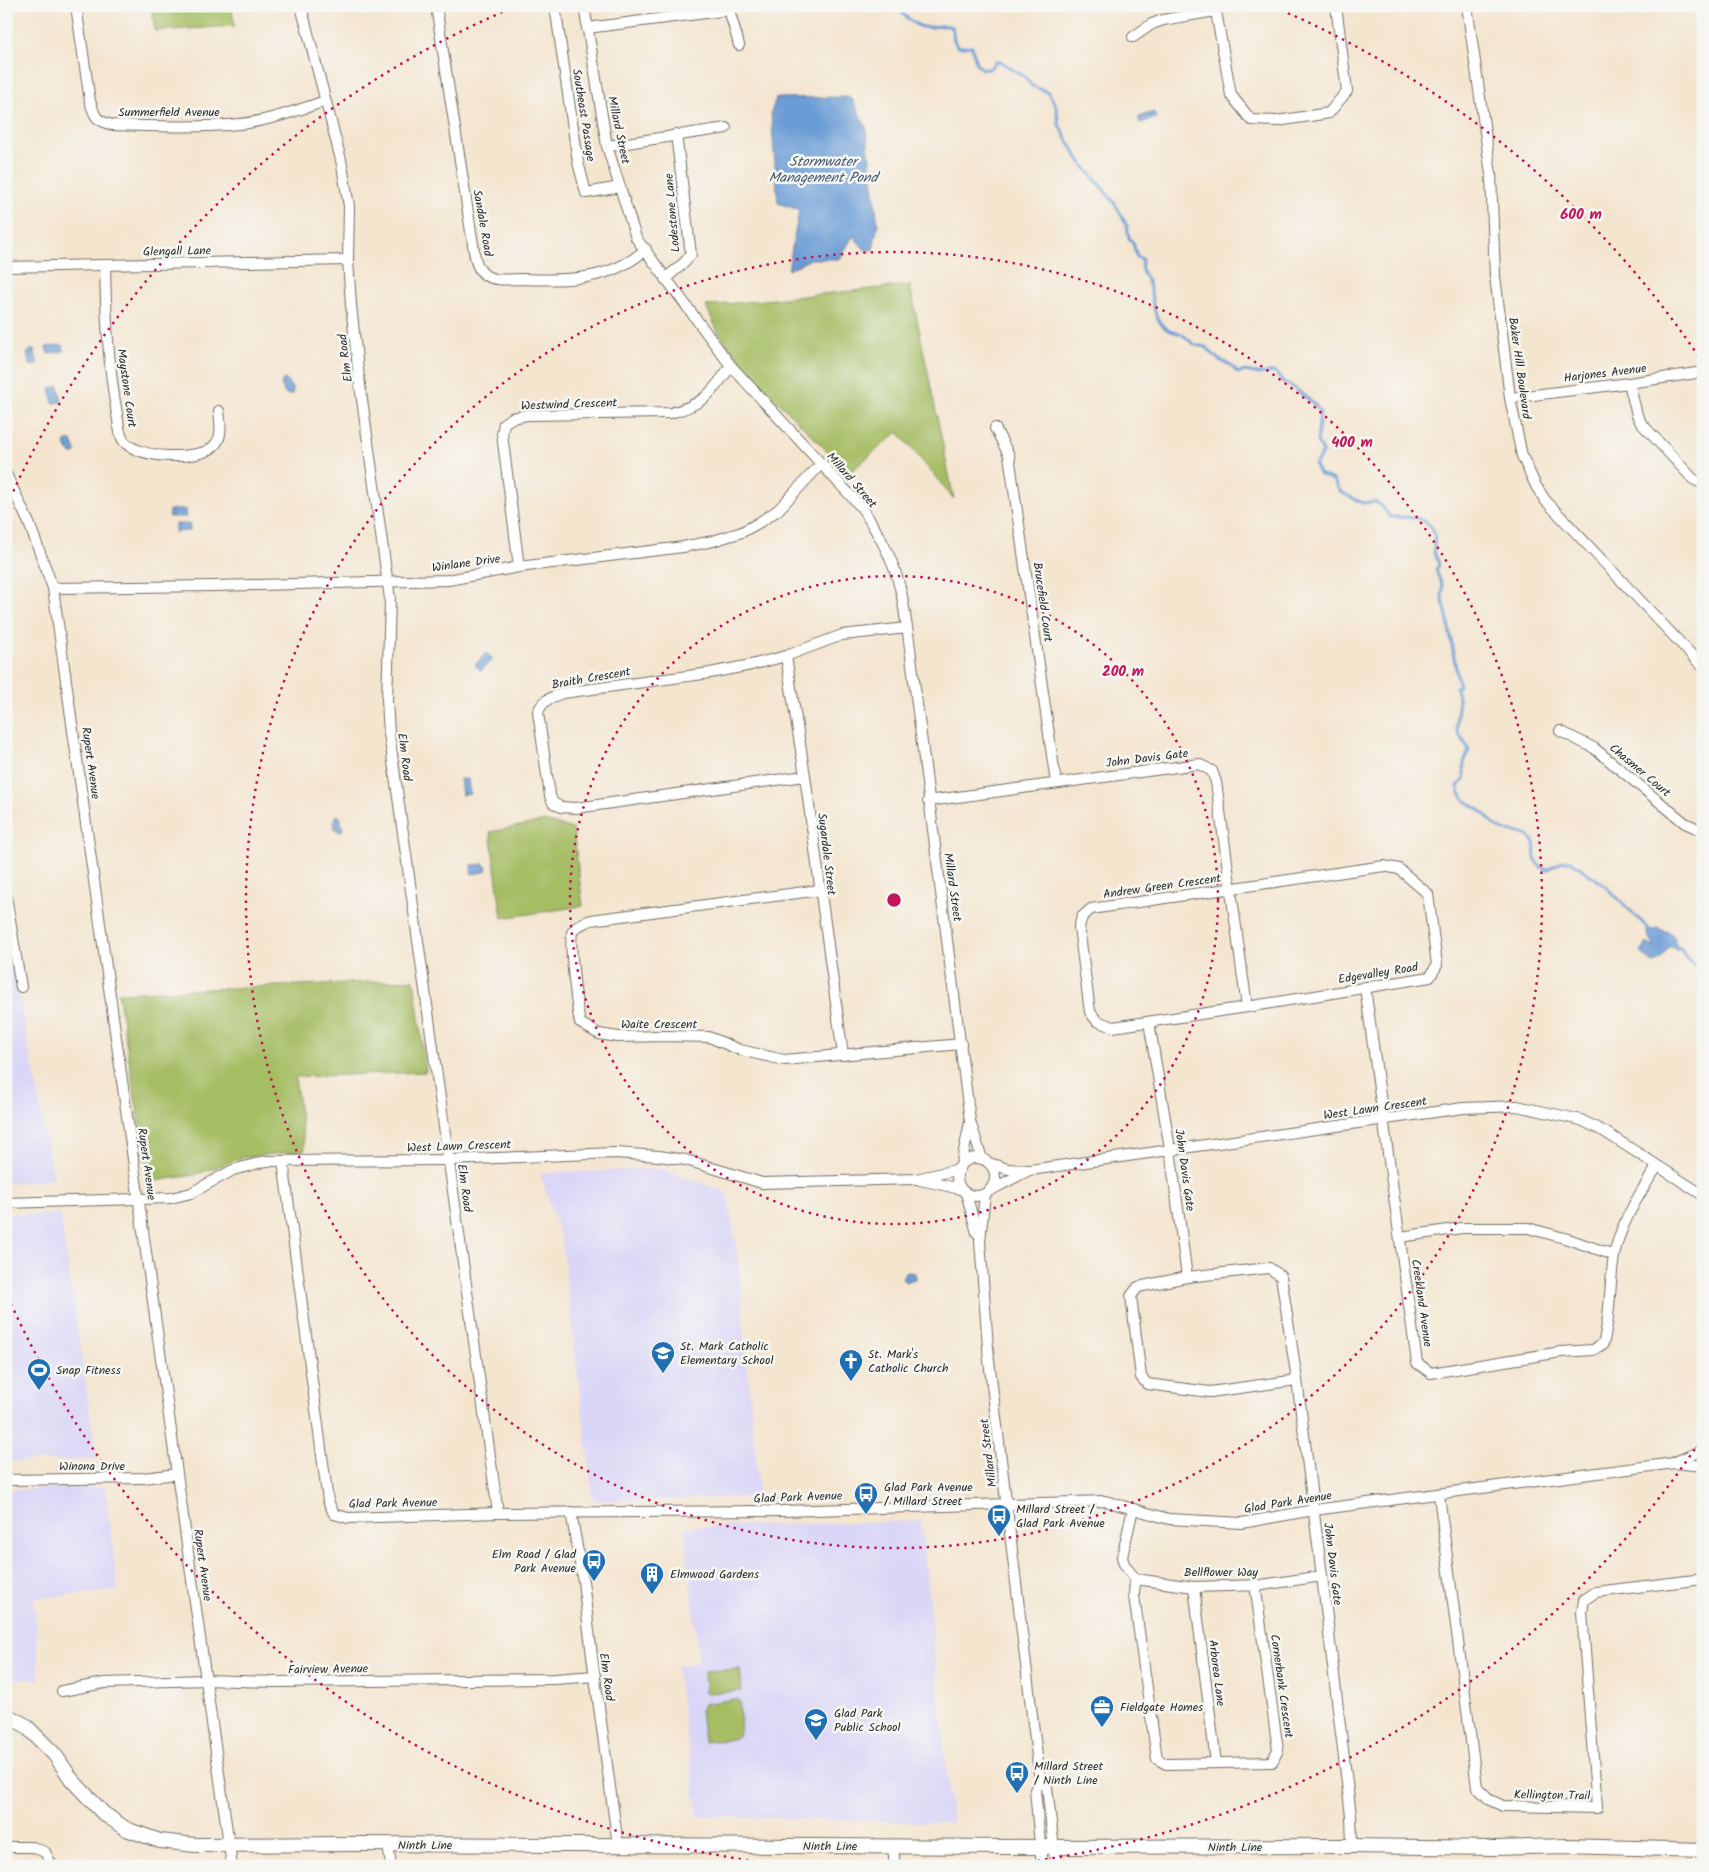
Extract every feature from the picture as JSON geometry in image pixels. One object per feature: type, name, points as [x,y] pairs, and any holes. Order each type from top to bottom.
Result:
[{"type":"main road","name":"Ninth Line","points":[[6,1715],[25,1725],[55,1755],[72,1780],[103,1814],[126,1829],[160,1841],[195,1846],[388,1844],[1495,1848],[1567,1846],[1703,1850]]},
{"type":"street","name":"Summerfield Avenue","points":[[76,6],[90,101],[94,115],[100,121],[112,125],[196,127],[241,124],[325,101]]},
{"type":"street","name":"Elm Road","points":[[301,6],[346,186],[350,222],[348,260],[359,378],[390,600],[387,701],[389,732],[498,1513]]},
{"type":"street","name":"Sandale Road","points":[[436,6],[474,251],[482,272],[489,277],[503,279],[557,281],[580,279],[608,272],[646,250]]},
{"type":"street","name":"Southeast Passage","points":[[555,6],[578,162],[586,193],[620,187]]},
{"type":"street","name":"Millard Street","points":[[584,6],[606,146],[636,238],[731,366],[862,508],[878,533],[892,561],[900,588],[907,628],[970,1121],[986,1162]]},
{"type":"street","points":[[1133,37],[1152,24],[1163,20],[1215,8],[1231,95],[1251,120],[1276,121],[1329,112],[1347,91],[1336,6]]},
{"type":"street","name":"Baker Hill Boulevard","points":[[1467,6],[1491,174],[1495,276],[1510,398],[1522,456],[1545,500],[1703,667]]},
{"type":"street","points":[[587,28],[728,8],[739,45]]},
{"type":"street","points":[[606,146],[726,128]]},
{"type":"street","name":"Lodestone Lane","points":[[665,279],[685,262],[691,254],[676,134]]},
{"type":"street","name":"Glengall Lane","points":[[6,267],[348,260]]},
{"type":"street","name":"Maystone Court","points":[[105,265],[106,323],[114,398],[123,440],[133,448],[155,455],[201,454],[214,446],[221,432],[219,411]]},
{"type":"street","name":"Westwind Crescent","points":[[519,567],[502,434],[504,424],[512,418],[527,415],[671,413],[692,407],[706,398],[731,366]]},
{"type":"street","name":"Harjones Avenue","points":[[1510,398],[1703,372]]},
{"type":"street","points":[[1629,383],[1637,415],[1643,425],[1693,479],[1703,484]]},
{"type":"street","name":"Brucefield Court","points":[[995,428],[1009,455],[1056,783]]},
{"type":"street","name":"Winlane Drive","points":[[53,588],[388,583],[448,580],[519,567],[683,546],[713,541],[742,532],[778,510],[822,463]]},
{"type":"street","name":"Rupert Avenue","points":[[6,474],[10,495],[29,523],[53,588],[232,1866]]},
{"type":"street","name":"Braith Crescent","points":[[805,776],[576,808],[561,807],[553,803],[550,796],[538,712],[541,704],[563,693],[710,673],[786,656],[842,635],[907,628]]},
{"type":"street","name":"Sugardale Street","points":[[786,656],[805,776],[843,1054]]},
{"type":"street","name":"Chasmer Court","points":[[1560,731],[1594,748],[1684,823],[1703,831]]},
{"type":"street","name":"John Davis Gate","points":[[928,801],[1199,764],[1212,771],[1216,782],[1247,1008]]},
{"type":"street","name":"Edgevalley Road","points":[[1230,890],[1384,866],[1399,869],[1428,894],[1438,965],[1430,977],[1247,1008]]},
{"type":"street","name":"Waite Crescent","points":[[820,890],[591,920],[579,925],[572,933],[572,947],[580,1023],[599,1034],[618,1037],[709,1037],[740,1050],[784,1060],[961,1044]]},
{"type":"street","name":"Andrew Green Crescent","points":[[1149,1022],[1113,1027],[1097,1021],[1090,1012],[1078,927],[1082,916],[1091,909],[1230,890]]},
{"type":"street","points":[[6,896],[21,987]]},
{"type":"street","name":"Creekland Avenue","points":[[1365,988],[1417,1363],[1431,1373],[1561,1352],[1593,1350],[1603,1344],[1607,1330],[1614,1255],[1636,1202],[1657,1167]]},
{"type":"street","points":[[1149,1022],[1247,1008]]},
{"type":"street","name":"John Davis Gate","points":[[1149,1022],[1170,1150],[1187,1277],[1269,1268],[1281,1276],[1314,1510],[1351,1816],[1352,1846]]},
{"type":"street","name":"West Lawn Crescent","points":[[986,1162],[1008,1169],[1030,1170],[1463,1108],[1517,1106],[1582,1120],[1703,1195]]},
{"type":"street","name":"Millard Street","points":[[960,1167],[970,1121]]},
{"type":"street","name":"West Lawn Crescent","points":[[6,1203],[171,1198],[191,1193],[233,1170],[266,1161],[448,1160],[615,1153],[686,1160],[762,1182],[916,1179],[960,1167]]},
{"type":"street","points":[[971,1159],[986,1162],[995,1173],[994,1185],[988,1192],[978,1196],[964,1191],[957,1179],[960,1167],[971,1159]]},
{"type":"street","name":"Glad Park Avenue","points":[[283,1161],[328,1501],[334,1514],[348,1518],[498,1513],[757,1511],[1105,1501],[1169,1519],[1242,1522],[1314,1510],[1674,1463],[1703,1466]]},
{"type":"street","name":"West Lawn Crescent","points":[[988,1192],[1030,1170]]},
{"type":"street","name":"West Lawn Crescent","points":[[916,1179],[964,1191]]},
{"type":"street","name":"Millard Street","points":[[964,1191],[980,1241],[989,1360],[1040,1781],[1035,1790],[1046,1847],[1056,1866]]},
{"type":"street","name":"Millard Street","points":[[980,1241],[988,1192]]},
{"type":"street","points":[[1400,1237],[1462,1228],[1528,1228],[1614,1255]]},
{"type":"street","points":[[1187,1277],[1138,1287],[1131,1296],[1141,1377],[1148,1384],[1210,1392],[1297,1380]]},
{"type":"street","name":"Glad Park Avenue","points":[[1674,1463],[1703,1450]]},
{"type":"street","name":"Winona Drive","points":[[6,1480],[143,1478],[177,1474]]},
{"type":"street","name":"Kellington Trail","points":[[1439,1494],[1477,1787],[1490,1800],[1503,1806],[1597,1808],[1582,1612],[1584,1600],[1596,1592],[1703,1579]]},
{"type":"street","points":[[1133,1509],[1122,1558],[1135,1579]]},
{"type":"street","name":"Elm Road","points":[[571,1512],[582,1574],[618,1845]]},
{"type":"street","name":"Bellflower Way","points":[[1135,1579],[1194,1587],[1254,1584],[1322,1576]]},
{"type":"street","name":"Cornerbank Crescent","points":[[1135,1579],[1134,1596],[1157,1759],[1166,1764],[1272,1762],[1278,1750],[1254,1584]]},
{"type":"street","name":"Arborea Lane","points":[[1194,1587],[1216,1763]]},
{"type":"street","name":"Fairview Avenue","points":[[62,1691],[104,1683],[206,1680],[274,1682],[555,1679],[595,1676]]},
{"type":"street","points":[[388,1844],[391,1866]]},
{"type":"street","points":[[6,1847],[32,1847],[45,1852],[52,1866]]},
{"type":"street","points":[[893,1847],[895,1866]]},
{"type":"street","name":"Millard Street","points":[[1042,1866],[1046,1847]]},
{"type":"shaded area","points":[[6,925],[54,1179],[6,1184]]},
{"type":"shaded area","name":"St. Mark Catholic Elementary School","points":[[662,1169],[727,1193],[737,1250],[759,1497],[593,1501],[562,1242],[540,1173]]},
{"type":"shaded area","points":[[60,1214],[97,1459],[6,1462],[6,1215]]},
{"type":"shaded area","points":[[105,1487],[118,1591],[34,1598],[39,1680],[6,1678],[6,1490]]},
{"type":"shaded area","name":"Glad Park Public School","points":[[921,1521],[952,1823],[698,1816],[676,1666],[699,1662],[684,1527]]},
{"type":"green space","points":[[151,6],[231,6],[235,26],[155,31]]},
{"type":"green space","points":[[910,285],[954,499],[898,432],[849,473],[755,379],[718,332],[706,306]]},
{"type":"green space","points":[[545,821],[573,829],[583,906],[502,918],[490,832]]},
{"type":"green space","points":[[414,980],[426,1072],[295,1077],[305,1150],[241,1158],[195,1175],[149,1182],[118,993]]},
{"type":"green space","points":[[740,1669],[742,1691],[705,1693],[704,1671]]},
{"type":"green space","points":[[735,1699],[739,1701],[741,1725],[738,1736],[727,1740],[704,1742],[700,1710],[704,1704]]},
{"type":"water","name":"Stormwater Management Pond","points":[[847,97],[852,99],[866,127],[878,225],[873,250],[865,250],[853,236],[840,259],[811,259],[788,270],[799,210],[778,203],[771,113],[776,98]]},
{"type":"water","points":[[1154,112],[1156,118],[1140,123],[1138,117]]},
{"type":"water","points":[[63,345],[64,351],[48,354],[46,347]]},
{"type":"water","points":[[34,350],[38,363],[35,366],[30,365],[28,357],[28,353]]},
{"type":"water","points":[[283,379],[293,389],[292,395],[285,394],[281,384]]},
{"type":"water","points":[[59,386],[62,402],[53,403],[50,388]]},
{"type":"water","points":[[67,440],[72,441],[76,451],[75,454],[68,451],[65,444]]},
{"type":"water","points":[[185,509],[186,517],[169,517],[169,510]]},
{"type":"water","points":[[175,524],[190,524],[190,531],[175,532]]},
{"type":"water","points":[[486,653],[493,659],[481,671],[475,665]]},
{"type":"water","points":[[460,779],[468,779],[470,794],[462,795]]},
{"type":"water","points":[[337,815],[341,818],[342,831],[335,829],[334,819]]},
{"type":"water","points":[[484,864],[487,868],[485,872],[471,873],[472,865]]},
{"type":"water","points":[[1657,928],[1669,932],[1681,948],[1676,951],[1669,947],[1660,960],[1654,963],[1641,953],[1647,943],[1655,948],[1646,931]]},
{"type":"water","points":[[908,1272],[915,1273],[916,1276],[915,1279],[905,1282],[902,1278]]},
{"type":"waterway","points":[[898,6],[905,16],[919,26],[952,27],[957,46],[972,46],[976,63],[982,69],[989,69],[996,62],[1001,62],[1025,77],[1032,86],[1048,92],[1056,106],[1059,125],[1072,148],[1080,161],[1114,202],[1127,226],[1129,238],[1133,243],[1137,257],[1142,259],[1142,271],[1149,285],[1156,316],[1163,326],[1170,331],[1183,335],[1195,345],[1206,347],[1219,360],[1229,364],[1238,373],[1246,371],[1259,374],[1275,372],[1283,382],[1293,387],[1314,404],[1320,412],[1317,441],[1323,452],[1315,465],[1319,474],[1333,480],[1341,492],[1356,500],[1363,503],[1375,502],[1382,506],[1390,517],[1416,518],[1431,527],[1435,535],[1434,553],[1439,563],[1436,570],[1443,588],[1442,597],[1459,686],[1456,688],[1459,701],[1457,730],[1469,750],[1464,763],[1464,780],[1458,786],[1461,795],[1466,801],[1484,813],[1498,828],[1525,834],[1531,838],[1535,846],[1535,858],[1540,866],[1547,870],[1563,861],[1571,861],[1603,884],[1649,929]]},
{"type":"waterway","points":[[1681,948],[1685,956],[1699,971],[1698,984],[1703,992]]},
{"type":"place","name":"St. Mark Catholic Elementary School","points":[[663,1374]]},
{"type":"place","name":"St. Mark's Catholic Church","points":[[851,1382]]},
{"type":"place","name":"Snap Fitness","points":[[39,1391]]},
{"type":"place","name":"Glad Park Avenue / Millard Street","points":[[866,1515]]},
{"type":"place","name":"Millard Street / Glad Park Avenue","points":[[999,1537]]},
{"type":"place","name":"Elm Road / Glad Park Avenue","points":[[594,1582]]},
{"type":"place","name":"Elmwood Gardens","points":[[652,1595]]},
{"type":"place","name":"Fieldgate Homes","points":[[1102,1728]]},
{"type":"place","name":"Glad Park Public School","points":[[816,1741]]},
{"type":"place","name":"Millard Street / Ninth Line","points":[[1017,1794]]}]
